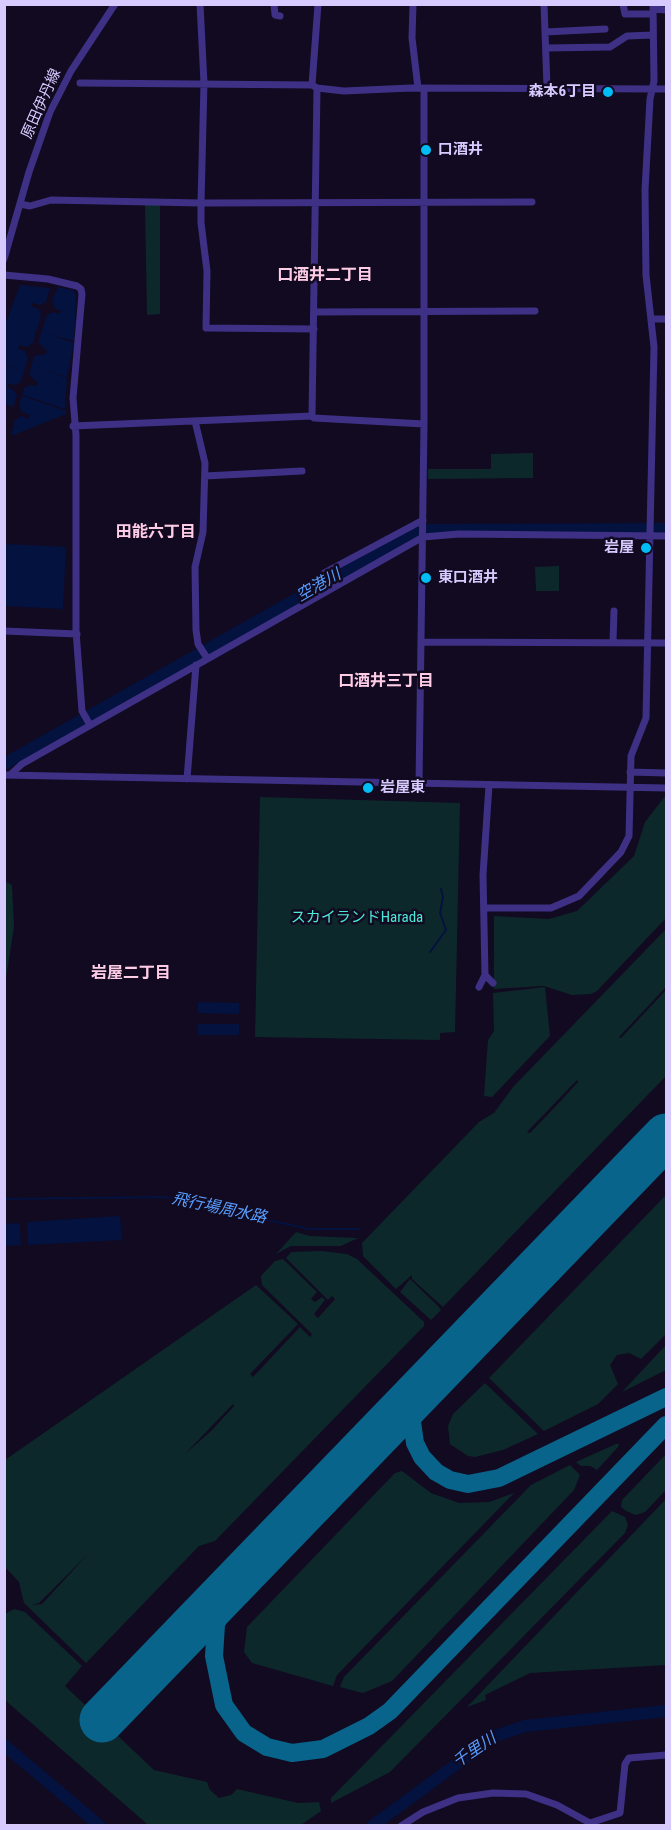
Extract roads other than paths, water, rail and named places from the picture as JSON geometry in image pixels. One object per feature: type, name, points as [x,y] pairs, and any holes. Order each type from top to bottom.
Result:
[{"type":"street","name":"原田伊丹線","points":[[4,259],[36,149],[58,96],[90,39],[115,4]]},
{"type":"street","points":[[200,4],[204,83],[201,223],[207,271],[206,328],[314,329]]},
{"type":"street","points":[[274,4],[275,16]]},
{"type":"street","points":[[312,416],[314,86],[318,4]]},
{"type":"street","points":[[413,4],[412,38],[421,88],[424,203],[424,424],[419,784]]},
{"type":"street","points":[[544,4],[547,87]]},
{"type":"street","points":[[623,4],[625,14],[653,9],[666,10]]},
{"type":"street","points":[[484,908],[550,908],[579,896],[621,852],[627,841],[631,756],[646,718],[654,347],[646,275],[645,190],[651,88],[654,81],[653,9]]},
{"type":"street","points":[[546,32],[572,28],[602,28]]},
{"type":"street","points":[[546,48],[610,47],[627,36],[653,35]]},
{"type":"street","points":[[80,83],[314,86],[344,91],[421,88],[666,88]]},
{"type":"street","points":[[20,204],[30,206],[51,200],[201,203],[532,202]]},
{"type":"street","points":[[4,275],[48,279],[81,289],[73,426],[76,435],[77,634],[83,713],[89,724]]},
{"type":"street","points":[[314,312],[535,311]]},
{"type":"street","points":[[652,319],[666,319]]},
{"type":"street","points":[[73,426],[312,416],[314,418],[424,424]]},
{"type":"street","points":[[195,421],[203,444],[205,476],[203,532],[195,567],[196,630],[200,648],[206,657]]},
{"type":"street","points":[[205,476],[302,471]]},
{"type":"street","points":[[324,573],[423,522]]},
{"type":"street","points":[[7,775],[89,724],[423,535],[650,534],[666,536]]},
{"type":"street","points":[[613,641],[614,611]]},
{"type":"street","points":[[4,631],[77,634]]},
{"type":"street","points":[[422,642],[666,643]]},
{"type":"street","points":[[188,779],[196,665]]},
{"type":"street","points":[[630,772],[666,773]]},
{"type":"street","points":[[7,775],[666,788]]},
{"type":"street","points":[[479,987],[485,975],[484,908],[489,785]]},
{"type":"street","points":[[485,975],[493,983]]},
{"type":"street","points":[[401,1826],[423,1812],[458,1798],[493,1793],[526,1794],[557,1804],[591,1824],[620,1813],[625,1764],[629,1758],[666,1755]]},
{"type":"waterway","name":"空港川","points":[[4,764],[419,530],[666,529]]},
{"type":"waterway","points":[[430,952],[446,930],[440,913],[443,897],[441,889]]},
{"type":"waterway","name":"飛行場周水路","points":[[4,1199],[165,1197],[309,1229],[360,1229]]},
{"type":"waterway","name":"千里川","points":[[372,1826],[495,1736],[525,1726],[666,1711]]},
{"type":"waterway","name":"千里川","points":[[4,1745],[100,1826]]},
{"type":"waterway","points":[[665,1826],[666,1820]]},
{"type":"place","name":"森本6丁目","points":[[608,92]]},
{"type":"place","name":"口酒井","points":[[426,150]]},
{"type":"place","name":"岩屋","points":[[646,548]]},
{"type":"place","name":"東口酒井","points":[[426,578]]},
{"type":"place","name":"岩屋東","points":[[368,788]]},
{"type":"district","name":"口酒井二丁目","points":[[325,276]]},
{"type":"district","name":"田能六丁目","points":[[156,533]]},
{"type":"district","name":"口酒井三丁目","points":[[386,682]]},
{"type":"district","name":"岩屋二丁目","points":[[131,974]]},
{"type":"park label","name":"スカイランドHarada","points":[[357,918]]}]
